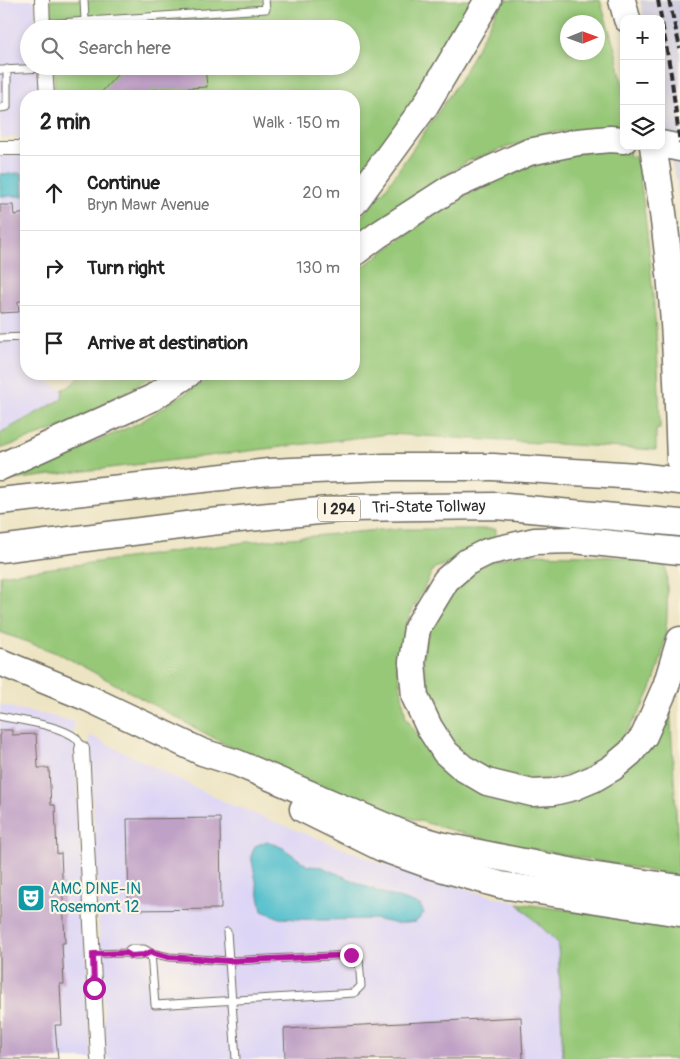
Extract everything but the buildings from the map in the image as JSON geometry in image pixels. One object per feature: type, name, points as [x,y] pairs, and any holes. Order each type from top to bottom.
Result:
[{"type":"highway","points":[[360,195],[425,106],[488,0]]},
{"type":"highway","points":[[622,0],[626,15]]},
{"type":"highway","points":[[360,248],[454,186],[529,152],[578,142],[617,140]]},
{"type":"highway","points":[[665,145],[680,148]]},
{"type":"highway","points":[[654,150],[669,261],[677,370],[680,461]]},
{"type":"highway","points":[[0,467],[152,398],[179,380]]},
{"type":"highway","points":[[0,502],[269,472],[385,467],[493,467],[637,476],[680,481]]},
{"type":"highway","name":"Tri-State Tollway","points":[[0,549],[210,522],[349,508],[496,506],[680,523]]},
{"type":"highway","points":[[680,551],[574,540],[535,541],[487,552],[467,562],[446,580],[417,628],[412,662],[416,697],[429,727],[445,752],[463,768],[487,782],[532,793],[553,792],[574,787],[593,779],[612,768],[630,753],[644,736],[666,686],[680,640]]},
{"type":"highway","points":[[0,662],[88,698],[202,752],[237,763],[408,836],[444,846],[532,864],[590,875],[680,888]]},
{"type":"highway","points":[[202,752],[232,772],[308,812],[382,848],[430,865],[501,886],[680,913]]},
{"type":"street","points":[[42,0],[43,20]]},
{"type":"street","points":[[46,75],[47,90]]},
{"type":"street","points":[[0,148],[20,148]]},
{"type":"street","points":[[82,749],[93,954],[95,1056]]},
{"type":"lane","points":[[84,0],[85,20]]},
{"type":"lane","points":[[101,20],[266,10],[265,0]]},
{"type":"lane","points":[[0,108],[7,108],[4,70],[20,69]]},
{"type":"lane","points":[[0,338],[20,337]]},
{"type":"lane","points":[[0,716],[55,728],[68,733],[78,739],[82,749]]},
{"type":"lane","points":[[227,932],[236,1059]]},
{"type":"lane","points":[[93,954],[126,953],[131,956],[144,955],[151,952],[169,957],[229,961],[351,955],[359,958],[361,986],[354,993],[155,1005],[151,952]]},
{"type":"shaded area","points":[[0,0],[35,0],[36,20],[20,20],[20,75],[39,75],[40,90],[20,90],[20,137],[0,138]]},
{"type":"shaded area","points":[[640,0],[679,0],[680,207],[665,130],[665,15],[643,15]]},
{"type":"shaded area","points":[[20,155],[20,380],[49,380],[53,385],[63,389],[62,398],[0,433],[0,156]]},
{"type":"shaded area","name":"AMC DINE-IN Rosemont 12","points":[[0,705],[73,721],[93,1059],[0,1059]]},
{"type":"shaded area","points":[[89,735],[225,802],[380,863],[493,897],[517,902],[558,943],[563,1059],[106,1059]]},
{"type":"green space","points":[[50,0],[475,0],[431,78],[360,183],[360,90],[55,90],[54,75],[360,75],[360,20],[51,20]]},
{"type":"green space","points":[[502,0],[600,0],[605,15],[560,15],[560,60],[605,60],[605,16],[620,72],[620,131],[552,132],[470,160],[407,199],[360,235],[360,218],[386,188],[460,80]]},
{"type":"green space","points":[[629,150],[630,157],[637,156],[646,220],[656,339],[660,429],[656,430],[656,450],[388,434],[3,481],[139,423],[207,380],[360,380],[360,269],[449,204],[527,165],[587,151]]},
{"type":"green space","points":[[77,380],[146,380],[72,423],[0,449],[0,433],[62,399],[63,389]]},
{"type":"green space","points":[[390,529],[496,529],[496,538],[445,565],[434,568],[406,623],[397,665],[406,718],[438,764],[483,794],[516,800],[584,791],[670,707],[678,876],[490,841],[353,802],[232,748],[62,655],[0,632],[0,575],[247,542]]},
{"type":"green space","points":[[523,554],[584,555],[666,561],[666,634],[657,673],[645,701],[630,727],[611,749],[588,766],[562,776],[533,779],[502,773],[476,763],[463,753],[452,740],[427,699],[423,654],[438,611],[453,591],[471,573],[494,561]]},
{"type":"green space","points":[[517,903],[680,927],[680,1059],[563,1059],[558,943]]},
{"type":"water","points":[[20,173],[20,196],[0,196],[0,174]]},
{"type":"water","points":[[267,841],[283,848],[308,866],[322,867],[379,892],[420,905],[424,913],[416,922],[397,924],[374,919],[321,920],[280,918],[262,911],[251,856],[255,846]]},
{"type":"railway","points":[[658,0],[671,74],[680,144]]},
{"type":"railway","points":[[669,0],[680,48]]},
{"type":"place","name":"AMC DINE-IN Rosemont 12","points":[[31,898]]},
{"type":"route","points":[[94,988],[93,954],[126,953],[131,956],[144,955],[151,952],[169,957],[229,961],[351,955]]}]
